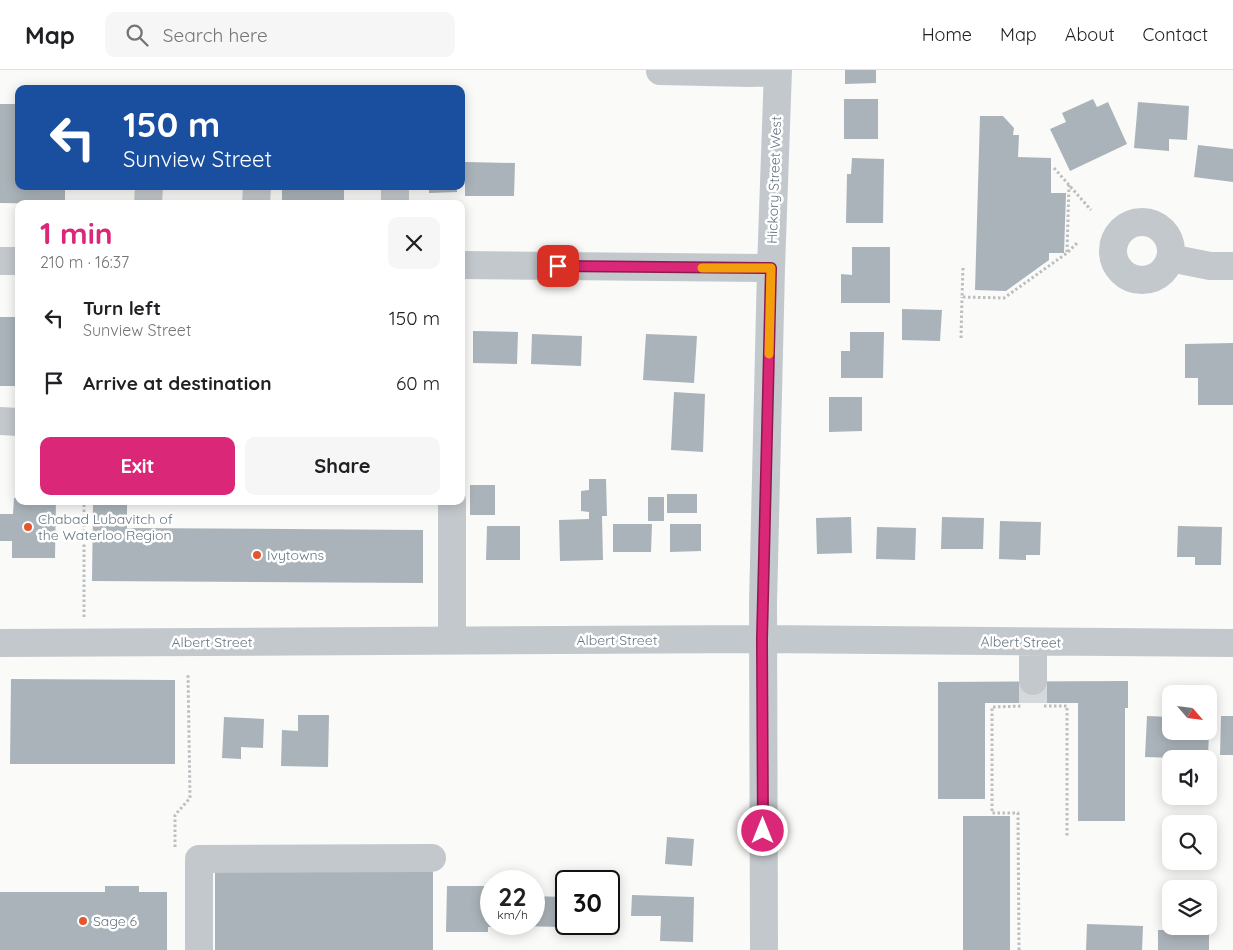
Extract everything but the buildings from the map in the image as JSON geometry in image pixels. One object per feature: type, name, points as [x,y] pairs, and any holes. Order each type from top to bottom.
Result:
[{"type":"street","points":[[660,70],[750,73],[778,71]]},
{"type":"street","name":"Hickory Street West","points":[[764,950],[762,639],[778,71]]},
{"type":"street","points":[[1170,258],[1210,266],[1233,266]]},
{"type":"street","points":[[0,261],[15,261]]},
{"type":"street","points":[[465,265],[771,268]]},
{"type":"street","points":[[0,421],[15,422]]},
{"type":"street","points":[[452,505],[452,640]]},
{"type":"street","name":"Albert Street","points":[[0,642],[762,639],[1233,643]]},
{"type":"street","points":[[1033,642],[1033,682]]},
{"type":"street","points":[[199,950],[199,859],[432,858]]},
{"type":"path","points":[[1054,168],[1091,210]]},
{"type":"path","points":[[1067,253],[1069,185]]},
{"type":"path","points":[[962,298],[1004,298],[1067,253],[1078,242]]},
{"type":"path","points":[[961,338],[964,268]]},
{"type":"path","points":[[84,505],[84,618]]},
{"type":"path","points":[[175,853],[175,815],[190,798],[188,673]]},
{"type":"path","points":[[1018,950],[1018,813],[992,813],[992,706],[1022,706]]},
{"type":"path","points":[[1044,706],[1067,706],[1067,837]]},
{"type":"tunnel","points":[[1033,681],[1033,703]]},
{"type":"slow traffic","points":[[702,268],[771,268],[769,354]]},
{"type":"place","name":"Chabad Lubavitch of the Waterloo Region","points":[[28,527]]},
{"type":"place","name":"Ivytowns","points":[[257,555]]},
{"type":"place","name":"Sage 6","points":[[83,921]]},
{"type":"route","points":[[558,266],[771,268],[762,639],[763,831]]}]
